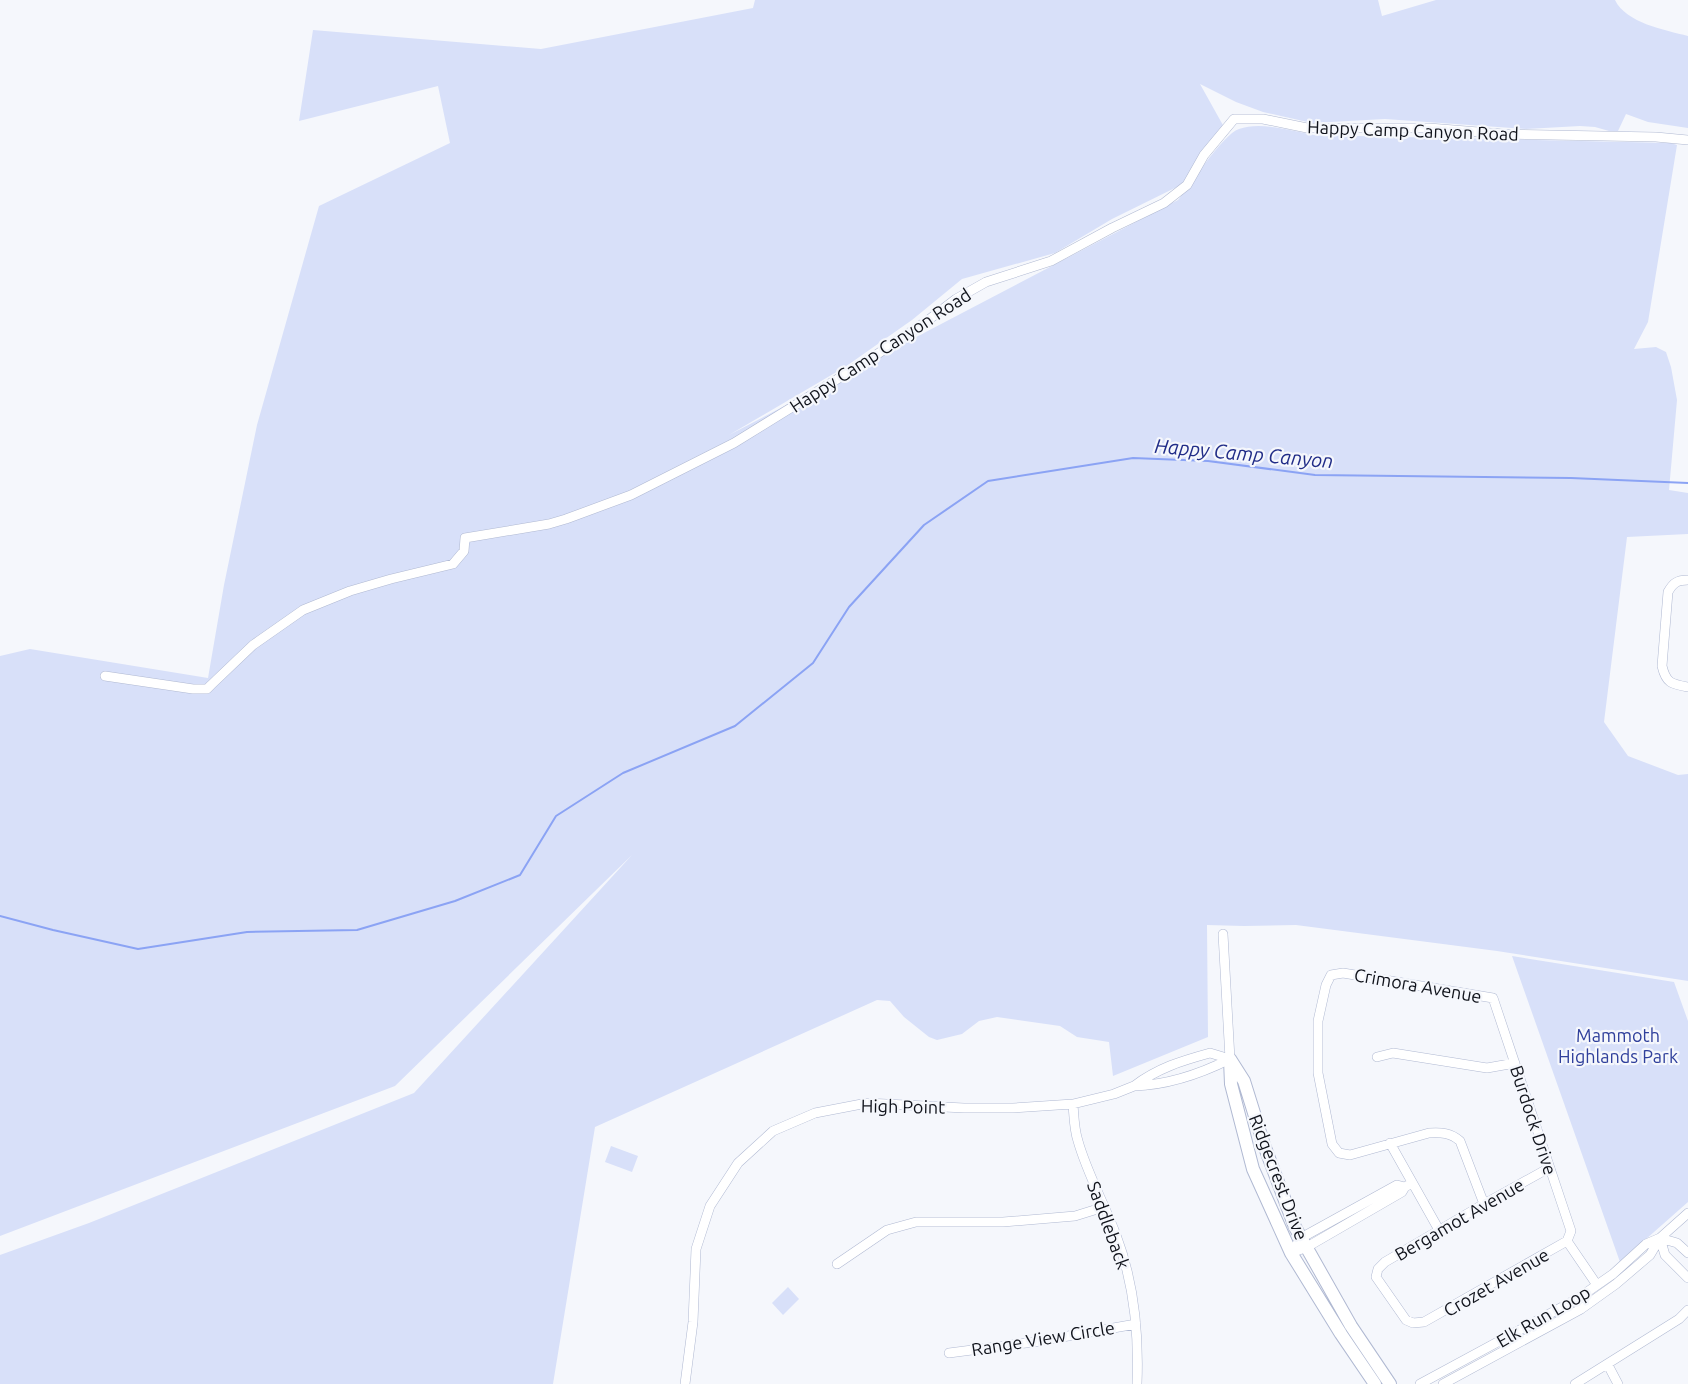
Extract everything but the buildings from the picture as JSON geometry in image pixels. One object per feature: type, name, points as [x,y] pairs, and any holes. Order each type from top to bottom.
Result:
[{"type":"street","name":"Happy Camp Canyon Road","points":[[105,676],[193,689],[207,688],[253,645],[303,610],[325,600],[391,579],[453,564],[464,551],[465,538],[549,524],[631,495],[734,443],[779,416],[873,357],[956,299],[986,282],[1051,261],[1164,203],[1188,184],[1204,155],[1234,119],[1263,119],[1307,128],[1429,128],[1503,134],[1688,140]]},
{"type":"street","points":[[1688,580],[1679,580],[1672,584],[1668,592],[1662,666],[1665,678],[1673,685],[1688,687]]},
{"type":"street","name":"Ridgecrest Drive","points":[[1223,934],[1231,1084],[1253,1169],[1292,1253],[1341,1334],[1375,1384]]},
{"type":"street","name":"Crimora Avenue","points":[[1390,1143],[1355,1154],[1344,1155],[1339,1153],[1332,1144],[1318,1073],[1318,1021],[1326,985],[1331,975],[1343,973],[1493,998]]},
{"type":"street","name":"Burdock Drive","points":[[1493,998],[1571,1231],[1567,1241]]},
{"type":"street","name":"High Point","points":[[1134,1086],[1166,1066],[1210,1053],[1230,1059]]},
{"type":"street","points":[[1377,1057],[1393,1053],[1486,1068],[1515,1063]]},
{"type":"street","name":"Ridgecrest Drive","points":[[1230,1059],[1244,1081],[1264,1145],[1295,1227],[1351,1326],[1390,1384]]},
{"type":"street","name":"High Point","points":[[684,1384],[693,1322],[696,1249],[710,1206],[738,1163],[773,1131],[815,1113],[867,1103],[964,1108],[1073,1104],[1114,1094],[1134,1086],[1180,1079],[1209,1070],[1230,1059]]},
{"type":"street","points":[[1160,1071],[1161,1081],[1164,1083]]},
{"type":"street","name":"Saddleback","points":[[1073,1104],[1077,1139],[1126,1263],[1136,1324],[1137,1384]]},
{"type":"street","points":[[1439,1230],[1409,1185],[1390,1143],[1429,1133],[1439,1132],[1453,1135],[1460,1141],[1484,1204]]},
{"type":"street","name":"Bergamot Avenue","points":[[1424,1322],[1413,1323],[1406,1320],[1376,1277],[1378,1269],[1385,1262],[1439,1230],[1550,1168]]},
{"type":"street","points":[[1292,1253],[1304,1243],[1402,1192],[1409,1185]]},
{"type":"street","points":[[837,1264],[887,1230],[916,1222],[1003,1222],[1075,1216],[1104,1207]]},
{"type":"street","name":"Elk Run Loop","points":[[1420,1384],[1567,1304],[1597,1285],[1613,1274],[1646,1244],[1660,1238],[1688,1214]]},
{"type":"street","points":[[1660,1238],[1677,1243],[1688,1252]]},
{"type":"street","points":[[1660,1238],[1665,1255],[1688,1278]]},
{"type":"street","name":"Elk Run Loop","points":[[1443,1384],[1581,1309],[1616,1284],[1650,1255],[1660,1238]]},
{"type":"street","points":[[1567,1241],[1597,1285]]},
{"type":"street","name":"Crozet Avenue","points":[[1424,1322],[1567,1241]]},
{"type":"street","points":[[1575,1384],[1679,1319],[1688,1310]]},
{"type":"street","name":"Range View Circle","points":[[950,1353],[1034,1342],[1136,1324]]},
{"type":"street","points":[[1608,1365],[1618,1384]]},
{"type":"green space","points":[[755,0],[1378,0],[1382,16],[1436,0],[1615,0],[1620,8],[1637,20],[1688,36],[1688,128],[1648,122],[1626,114],[1618,131],[1580,126],[1526,129],[1385,119],[1312,123],[1263,112],[1236,102],[1200,84],[1224,127],[1185,183],[1112,219],[1055,253],[962,279],[912,320],[845,367],[729,435],[1178,200],[1224,140],[1239,129],[1266,126],[1314,135],[1671,143],[1677,145],[1648,322],[1634,349],[1656,347],[1666,352],[1671,367],[1677,400],[1669,490],[1688,493],[1688,534],[1627,537],[1604,722],[1628,756],[1678,775],[1688,774],[1688,981],[1497,951],[1296,925],[1207,925],[1208,1037],[1113,1076],[1109,1042],[1077,1037],[1060,1026],[997,1017],[979,1021],[962,1034],[937,1040],[929,1037],[904,1017],[890,1001],[877,1000],[595,1127],[553,1384],[0,1384],[0,1255],[89,1223],[414,1093],[632,855],[395,1086],[0,1236],[0,656],[30,649],[208,678],[224,585],[257,425],[319,206],[450,143],[438,86],[299,121],[313,30],[541,49],[753,8]]},
{"type":"green space","name":"Mammoth Highlands Park","points":[[1512,956],[1674,982],[1688,1021],[1688,1202],[1620,1262]]},
{"type":"green space","points":[[611,1146],[638,1156],[632,1172],[605,1162]]},
{"type":"green space","points":[[788,1287],[799,1299],[783,1315],[772,1303]]},
{"type":"waterway","name":"Happy Camp Canyon","points":[[0,916],[138,949],[247,932],[357,930],[455,901],[520,875],[556,816],[623,773],[735,726],[813,663],[849,607],[924,525],[988,481],[1133,458],[1208,461],[1315,475],[1571,478],[1688,483]]}]
